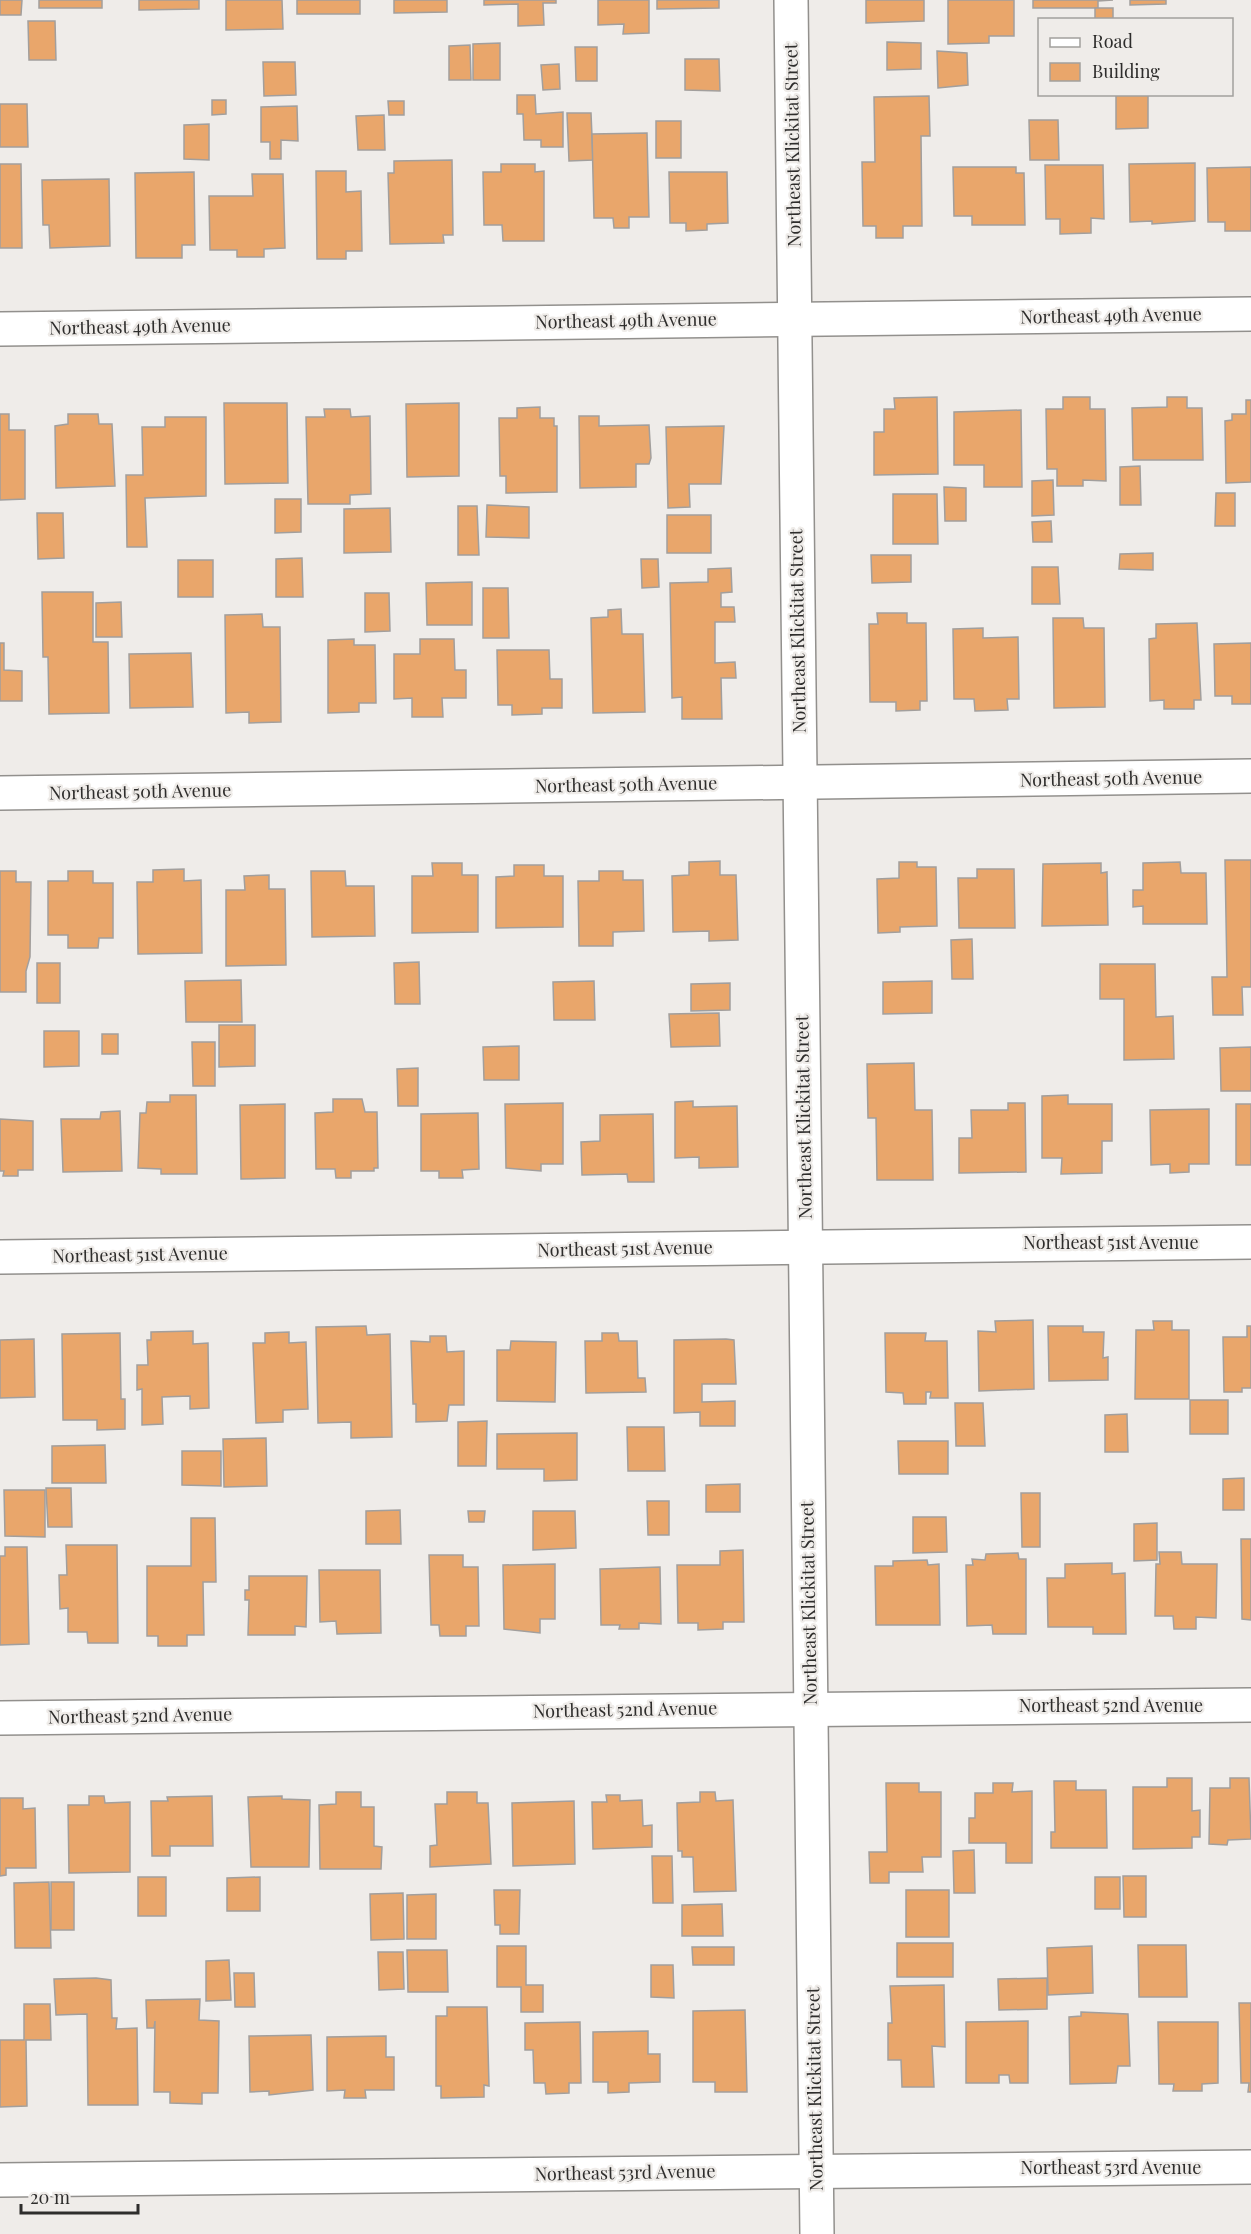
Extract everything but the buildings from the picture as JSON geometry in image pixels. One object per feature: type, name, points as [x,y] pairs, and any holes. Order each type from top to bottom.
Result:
[{"type":"street","name":"Northeast Klickitat Street","points":[[791,0],[817,2234]]},
{"type":"street","name":"Northeast 49th Avenue","points":[[0,329],[1251,314]]},
{"type":"street","name":"Northeast 50th Avenue","points":[[0,794],[1251,776]]},
{"type":"street","name":"Northeast 51st Avenue","points":[[0,1257],[1251,1242]]},
{"type":"street","name":"Northeast 52nd Avenue","points":[[0,1718],[1251,1705]]},
{"type":"street","name":"Northeast 53rd Avenue","points":[[0,2180],[1251,2167]]}]
